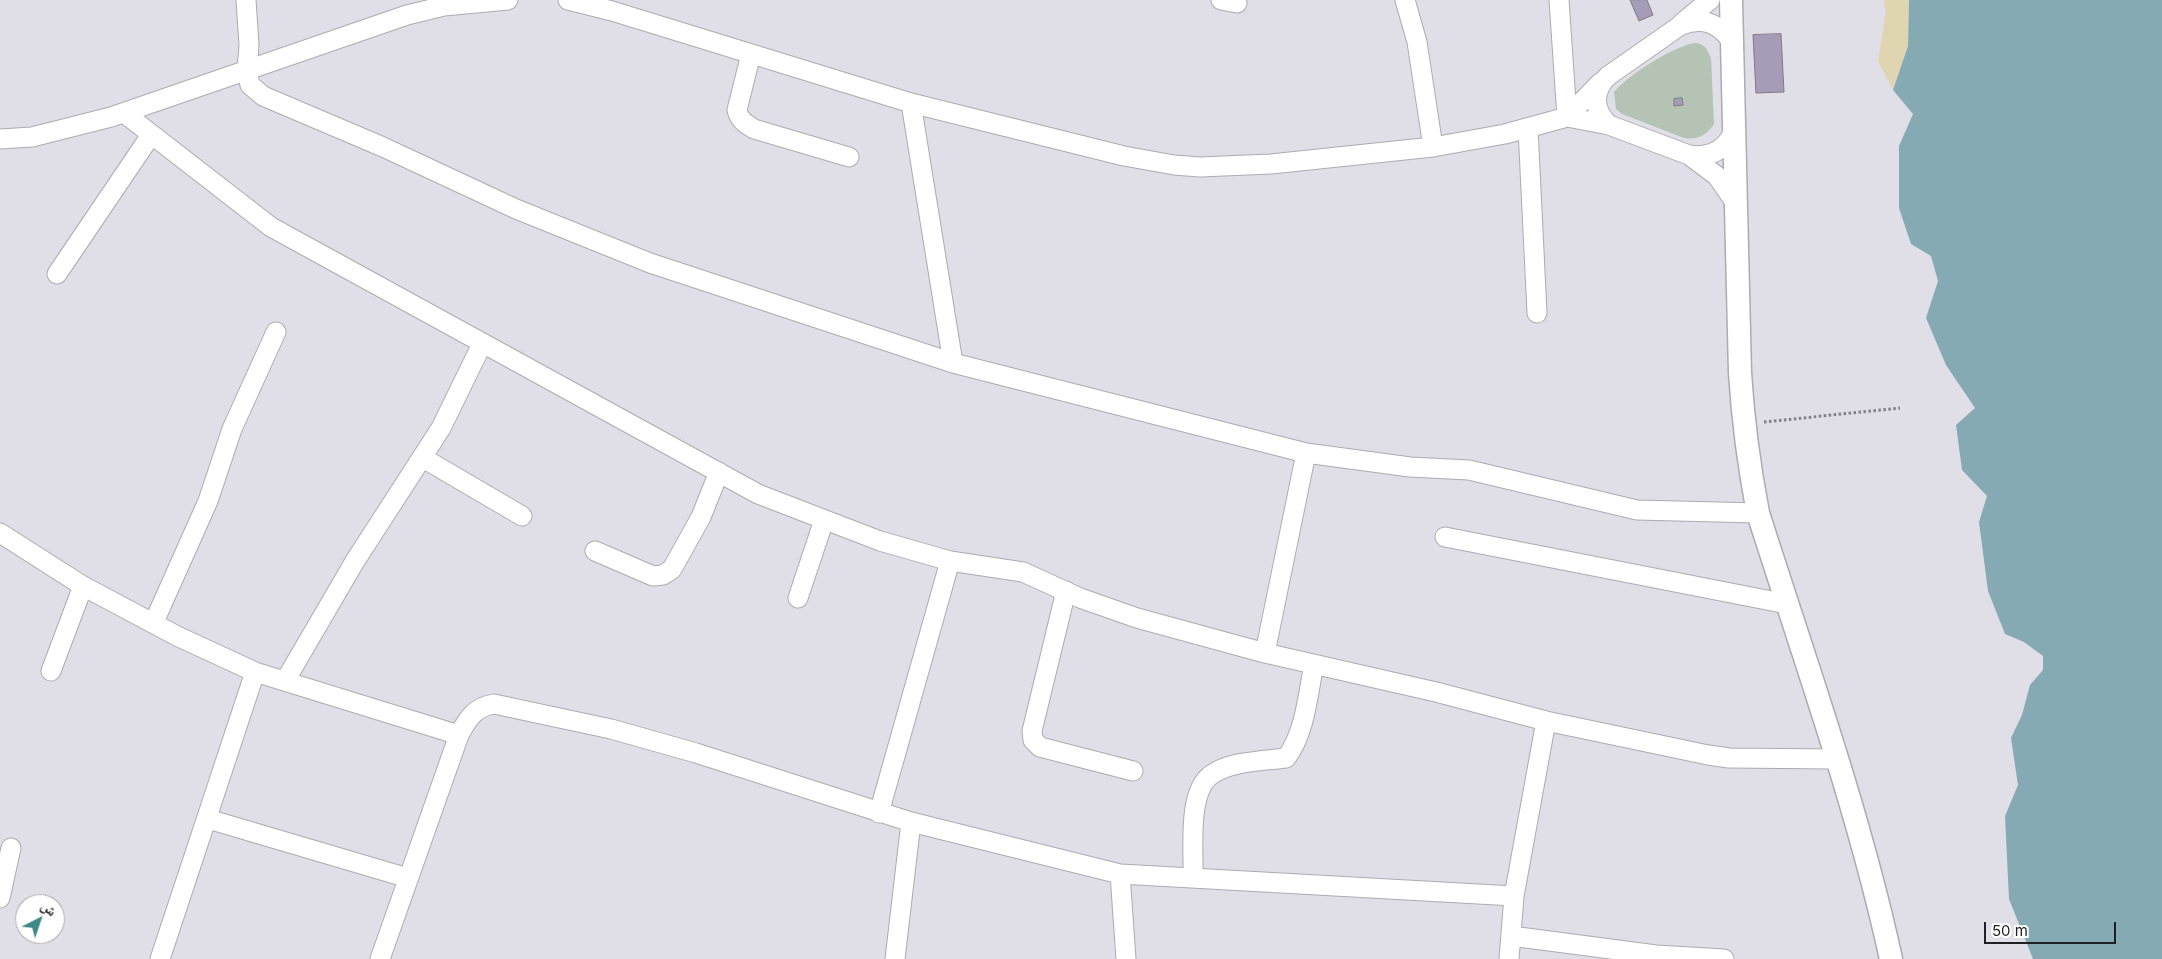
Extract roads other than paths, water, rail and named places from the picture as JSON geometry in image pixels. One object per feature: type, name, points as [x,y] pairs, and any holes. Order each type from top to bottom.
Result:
[{"type":"street","points":[[246,0],[249,45],[247,70],[250,86],[263,96],[543,220],[650,263],[953,363],[1306,453],[1410,468],[1469,470],[1637,510],[1758,513]]},
{"type":"street","points":[[0,140],[32,137],[124,113],[445,3],[508,0]]},
{"type":"street","points":[[568,0],[604,8],[912,103],[1124,156],[1174,165],[1200,167],[1271,164],[1433,147],[1528,128],[1568,117],[1609,125],[1689,155],[1700,156],[1712,154],[1726,144],[1734,130]]},
{"type":"street","points":[[1405,0],[1416,42],[1433,147]]},
{"type":"street","points":[[1560,0],[1568,117]]},
{"type":"street","points":[[1568,117],[1601,82],[1681,24],[1710,0]]},
{"type":"street","points":[[1731,0],[1734,202],[1743,424],[1758,513],[1868,866],[1891,959]]},
{"type":"street","points":[[1681,24],[1692,21],[1715,25],[1725,32],[1732,42]]},
{"type":"street","points":[[751,54],[738,110],[738,116],[743,122],[754,129],[850,157]]},
{"type":"street","points":[[1601,82],[1596,100],[1597,110],[1609,125]]},
{"type":"street","points":[[912,103],[953,363]]},
{"type":"street","points":[[124,113],[271,228],[758,494],[824,520],[880,541],[950,561],[1023,572],[1066,591],[1137,618],[1265,653],[1436,692],[1546,721],[1729,758],[1836,759]]},
{"type":"street","points":[[1528,128],[1536,313]]},
{"type":"street","points":[[57,274],[151,136]]},
{"type":"street","points":[[1689,155],[1717,176],[1734,202]]},
{"type":"street","points":[[154,622],[208,501],[232,429],[276,332]]},
{"type":"street","points":[[285,681],[355,561],[423,458],[452,408],[482,344]]},
{"type":"street","points":[[1265,653],[1306,453]]},
{"type":"street","points":[[423,458],[522,516]]},
{"type":"street","points":[[595,551],[653,576],[663,575],[672,569],[701,517],[719,472]]},
{"type":"street","points":[[798,598],[824,520]]},
{"type":"street","points":[[0,533],[83,586],[154,622],[177,636],[255,672],[459,735]]},
{"type":"street","points":[[1445,537],[1787,604]]},
{"type":"street","points":[[879,812],[950,561]]},
{"type":"street","points":[[51,671],[83,586]]},
{"type":"street","points":[[1066,591],[1032,731],[1033,740],[1040,746],[1056,751],[1133,771]]},
{"type":"street","points":[[1193,877],[1194,813],[1199,790],[1212,774],[1230,767],[1286,758],[1292,750],[1299,730],[1314,664]]},
{"type":"street","points":[[160,959],[208,819],[255,672]]},
{"type":"street","points":[[386,958],[408,878],[459,735],[474,712],[482,706],[494,704],[611,729],[696,753],[911,822],[1120,874],[1514,896]]},
{"type":"street","points":[[1509,959],[1514,896],[1546,721]]},
{"type":"street","points":[[208,819],[408,878]]},
{"type":"street","points":[[895,959],[911,822]]},
{"type":"street","points":[[0,898],[11,848]]},
{"type":"street","points":[[1120,874],[1126,959]]},
{"type":"street","points":[[1511,936],[1656,957],[1724,959]]},
{"type":"water","points":[[1909,0],[2162,0],[2162,959],[2033,959],[2009,899],[2005,816],[2018,785],[2011,738],[2022,715],[2030,685],[2043,670],[2043,656],[2024,642],[2005,634],[1988,591],[1979,522],[1987,496],[1962,470],[1956,425],[1975,408],[1946,365],[1926,318],[1938,281],[1931,256],[1911,244],[1899,208],[1899,146],[1913,114],[1893,90],[1908,46]]}]
